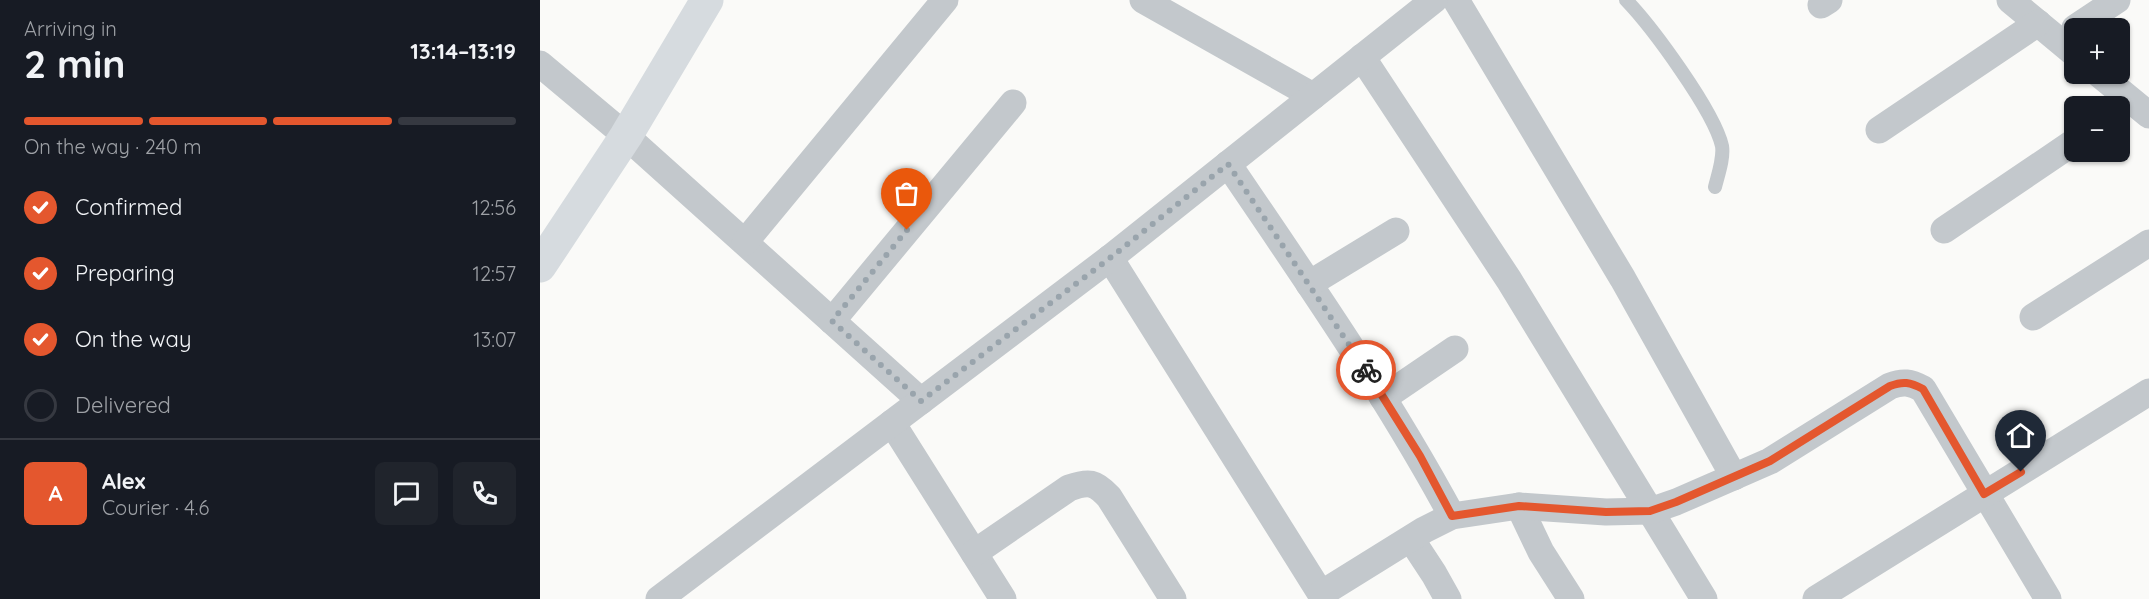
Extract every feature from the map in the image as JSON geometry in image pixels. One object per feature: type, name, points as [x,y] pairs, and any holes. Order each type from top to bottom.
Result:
[{"type":"main road","points":[[540,266],[626,136],[707,0]]},
{"type":"street","points":[[744,242],[945,0]]},
{"type":"street","points":[[1143,0],[1313,96]]},
{"type":"street","points":[[659,599],[1110,258],[1434,0]]},
{"type":"street","points":[[1456,0],[1623,279],[1734,477]]},
{"type":"street","points":[[2010,0],[2038,23],[2064,35]]},
{"type":"street","points":[[2095,18],[2117,0]]},
{"type":"street","points":[[1879,130],[2038,23]]},
{"type":"street","points":[[1362,57],[1509,280],[1704,599]]},
{"type":"street","points":[[540,64],[626,136],[921,401]]},
{"type":"street","points":[[2109,84],[2134,110]]},
{"type":"street","points":[[832,321],[1013,103]]},
{"type":"street","points":[[1944,230],[2064,149]]},
{"type":"street","points":[[1228,164],[1420,456],[1452,516]]},
{"type":"street","points":[[1309,284],[1396,231]]},
{"type":"street","points":[[2033,317],[2149,243]]},
{"type":"street","points":[[1110,258],[1322,597],[1411,539],[1452,516],[1519,506],[1606,512],[1650,511],[1676,502],[1770,461],[1890,386],[1902,382],[1923,389],[1984,494],[2037,596]]},
{"type":"street","points":[[1383,398],[1455,350]]},
{"type":"street","points":[[1816,599],[2149,393]]},
{"type":"street","points":[[892,423],[1004,599]]},
{"type":"street","points":[[974,553],[1070,488],[1084,483],[1099,486],[1109,497],[1173,599]]},
{"type":"street","points":[[1519,506],[1541,552],[1570,599]]},
{"type":"street","points":[[1411,539],[1448,599]]},
{"type":"lane","points":[[1626,0],[1638,12],[1690,85],[1717,131],[1722,149],[1715,187]]},
{"type":"way so far","points":[[907,230],[832,321],[921,401],[1110,258],[1228,164],[1366,370]]},
{"type":"route","points":[[1366,370],[1420,456],[1452,516],[1519,506],[1606,512],[1650,511],[1770,461],[1890,386],[1902,382],[1923,389],[1984,494],[2021,472]]}]
